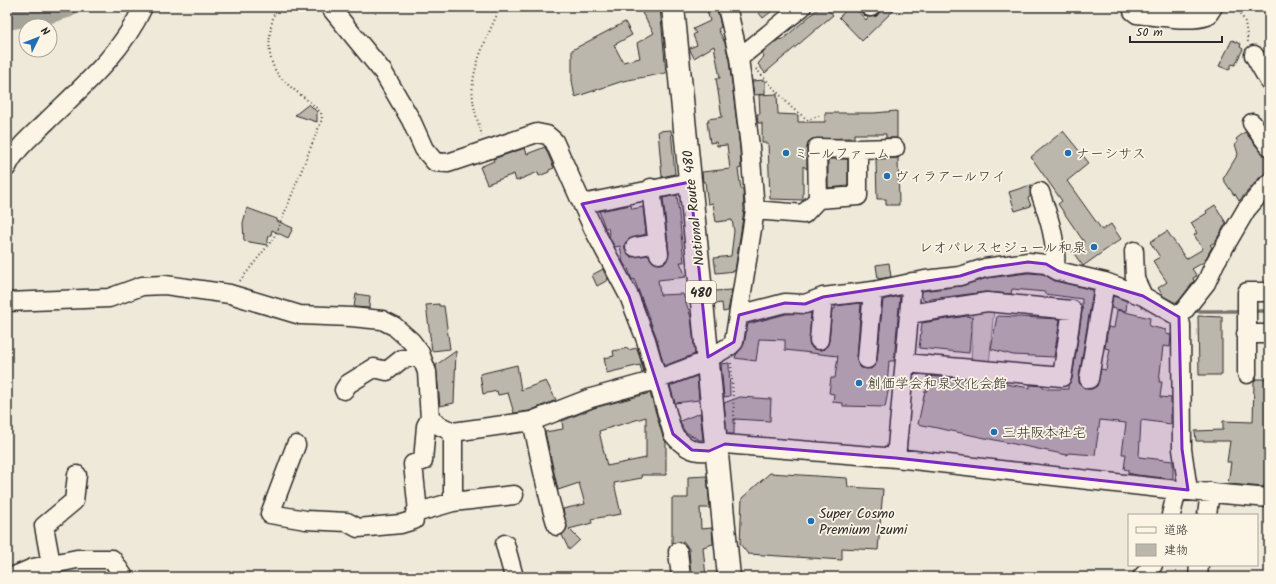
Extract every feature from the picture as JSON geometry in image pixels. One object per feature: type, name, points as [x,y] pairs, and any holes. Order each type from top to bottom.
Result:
[{"type":"highway","name":"National Route 480","points":[[672,7],[708,358],[726,446],[729,577]]},
{"type":"street","points":[[7,167],[20,147],[112,57],[126,38],[143,7]]},
{"type":"street","points":[[330,7],[384,72],[412,120],[424,149],[435,162],[448,163],[537,133],[547,135],[554,141],[593,228],[629,296],[646,340],[672,434],[680,443],[692,450],[709,451],[726,446],[896,458],[1183,490],[1269,498]]},
{"type":"street","points":[[430,419],[453,432],[532,421],[591,398],[656,380],[700,364],[734,342],[755,210],[750,147],[739,58],[727,7]]},
{"type":"street","points":[[739,58],[802,7]]},
{"type":"street","points":[[1133,7],[1133,11],[1137,14],[1173,12],[1201,18],[1207,16],[1212,7]]},
{"type":"street","points":[[1254,55],[1269,79]]},
{"type":"street","points":[[1252,123],[1269,146]]},
{"type":"street","points":[[818,199],[817,148],[895,148]]},
{"type":"street","points":[[755,210],[804,214],[818,199],[858,196],[858,149]]},
{"type":"street","points":[[582,204],[652,188],[690,182]]},
{"type":"street","points":[[1179,317],[1206,283],[1215,263],[1246,210],[1269,183]]},
{"type":"street","points":[[635,246],[659,248],[652,188]]},
{"type":"street","points":[[1047,199],[1054,236],[1056,254],[1055,269]]},
{"type":"street","points":[[1134,251],[1135,279],[1143,296]]},
{"type":"street","points":[[739,315],[785,303],[805,304],[823,297],[873,291],[912,282],[960,276],[985,268],[1028,262],[1046,264],[1055,269],[1105,282],[1143,296],[1179,317],[1181,325],[1183,490],[1171,514]]},
{"type":"street","points":[[896,458],[912,282]]},
{"type":"street","points":[[1089,379],[1105,282]]},
{"type":"street","points":[[7,302],[109,298],[142,286],[165,285],[230,294],[300,315],[382,320],[394,326],[411,341],[421,356],[427,372],[430,419],[426,426],[423,461],[414,464],[418,512]]},
{"type":"street","points":[[867,359],[873,291]]},
{"type":"street","points":[[1247,374],[1247,292],[1269,292]]},
{"type":"street","points":[[820,340],[823,297]]},
{"type":"street","points":[[905,363],[1062,377],[1072,310],[987,302],[909,314]]},
{"type":"street","points":[[1246,334],[1269,334]]},
{"type":"street","points":[[344,390],[348,384],[374,368],[387,371],[402,359],[421,356]]},
{"type":"street","points":[[532,421],[545,476],[548,499],[557,526]]},
{"type":"street","points":[[453,432],[454,502]]},
{"type":"street","points":[[296,445],[270,514],[306,520],[347,522],[358,528],[401,524],[414,520],[415,513],[454,502],[514,495]]},
{"type":"street","points":[[51,564],[44,526],[74,501],[77,475]]},
{"type":"street","points":[[1207,514],[1210,492]]},
{"type":"street","points":[[505,544],[514,577]]},
{"type":"street","points":[[678,552],[681,577]]},
{"type":"street","points":[[12,577],[33,568],[77,559],[112,559],[124,577]]},
{"type":"street","points":[[1142,577],[1153,566]]},
{"type":"street","points":[[1198,577],[1199,566]]},
{"type":"path","points":[[230,294],[273,239],[282,222],[322,119],[321,113],[282,79],[273,64],[268,50],[276,7]]},
{"type":"path","points":[[483,142],[473,100],[472,84],[480,56],[500,7]]},
{"type":"path","points":[[1237,7],[1245,22],[1248,46],[1254,55]]},
{"type":"path","points":[[739,58],[755,68],[792,108],[808,120],[821,115]]},
{"type":"path","points":[[726,446],[730,346]]},
{"type":"highlighted area","points":[[690,182],[708,357],[734,342],[739,315],[785,303],[805,304],[823,297],[960,276],[985,268],[1028,262],[1046,264],[1058,271],[1143,296],[1179,317],[1182,449],[1188,490],[896,458],[725,444],[709,451],[692,450],[673,434],[629,296],[582,204]]},
{"type":"shaded area","points":[[994,307],[989,366],[971,366],[973,309]]},
{"type":"building","points":[[652,7],[660,7],[666,73],[623,81],[575,97],[572,81],[572,50],[625,22],[632,35],[614,45],[623,62],[640,58],[637,43],[654,33],[642,13]]},
{"type":"building","points":[[706,7],[717,7],[721,27],[718,29],[725,43],[729,60],[740,148],[741,168],[738,169],[741,189],[743,189],[744,210],[735,271],[716,273],[714,258],[731,256],[734,231],[732,220],[716,222],[713,203],[708,204],[705,182],[703,182],[702,172],[730,169],[727,145],[717,146],[716,142],[710,143],[707,122],[709,122],[708,119],[722,117],[716,78],[720,78],[714,46],[694,58],[690,50],[690,48],[697,45],[693,35],[696,33],[693,29],[710,21]]},
{"type":"building","points":[[754,7],[777,7],[763,18]]},
{"type":"building","points":[[820,7],[826,7],[833,15],[765,73],[758,64],[764,56],[762,53],[779,39],[782,40]]},
{"type":"building","points":[[850,7],[854,7],[866,20],[868,17],[877,16],[881,7],[897,7],[862,41],[839,17]]},
{"type":"building","points":[[1232,40],[1241,44],[1240,47],[1243,49],[1235,65],[1232,64],[1229,70],[1219,66]]},
{"type":"building","points":[[765,80],[765,94],[754,95],[752,81]]},
{"type":"building","points":[[777,94],[778,114],[798,115],[798,122],[825,122],[825,113],[874,113],[897,111],[897,138],[886,138],[886,134],[854,134],[854,138],[812,139],[808,142],[807,148],[807,169],[803,166],[803,200],[770,199],[768,143],[762,143],[762,123],[758,123],[757,114],[760,114],[759,95]]},
{"type":"building","points":[[309,104],[317,112],[317,122],[295,115]]},
{"type":"building","points":[[671,130],[675,174],[662,177],[658,131]]},
{"type":"building","points":[[1063,131],[1089,163],[1067,181],[1102,230],[1111,224],[1121,239],[1083,266],[1072,251],[1084,242],[1058,204],[1062,201],[1031,157]]},
{"type":"building","points":[[1245,132],[1261,152],[1269,157],[1269,173],[1261,176],[1239,201],[1223,179],[1238,154],[1235,144],[1238,142],[1236,139]]},
{"type":"building","points":[[545,147],[554,168],[549,170],[549,172],[539,176],[538,172],[516,181],[514,174],[487,184],[480,167],[494,161],[493,159],[525,148],[527,154]]},
{"type":"building","name":"ヴィラアールワイ","points":[[898,158],[899,205],[886,205],[886,199],[877,199],[876,159]]},
{"type":"building","points":[[828,159],[848,159],[848,186],[828,188]]},
{"type":"building","points":[[1031,185],[1030,197],[1028,198],[1031,206],[1015,211],[1009,192]]},
{"type":"building","points":[[677,195],[684,262],[680,262],[686,277],[658,280],[660,295],[683,294],[691,317],[695,354],[664,366],[656,336],[634,279],[632,280],[627,266],[625,266],[623,262],[620,246],[615,247],[610,239],[608,228],[605,228],[599,211],[631,205],[632,209],[643,207],[646,234],[629,239],[625,243],[625,249],[631,257],[649,255],[655,263],[661,264],[666,262],[669,253],[663,198]]},
{"type":"building","points":[[1215,205],[1226,223],[1215,242],[1210,245],[1212,247],[1204,262],[1192,269],[1197,276],[1193,278],[1194,281],[1178,302],[1174,302],[1163,296],[1158,288],[1167,282],[1153,261],[1160,257],[1150,242],[1167,231],[1186,259],[1203,249],[1194,235],[1197,233],[1191,223],[1207,213],[1206,211]]},
{"type":"building","points":[[247,208],[277,219],[277,221],[293,228],[288,238],[272,230],[271,235],[269,235],[267,245],[244,241],[243,223]]},
{"type":"building","points":[[889,263],[891,277],[878,279],[876,265]]},
{"type":"building","points":[[603,269],[608,280],[597,286],[592,275]]},
{"type":"building","points":[[1028,273],[1043,274],[1055,281],[1093,290],[1079,377],[1079,383],[1087,389],[1092,389],[1097,386],[1101,369],[1106,370],[1110,349],[1105,348],[1108,327],[1114,328],[1117,310],[1150,318],[1149,326],[1166,330],[1166,334],[1171,335],[1170,347],[1163,346],[1159,382],[1162,382],[1160,397],[1171,398],[1171,424],[1141,420],[1139,457],[1173,461],[1173,479],[1137,475],[1128,473],[1128,470],[1124,469],[1126,454],[1122,454],[1126,423],[1100,420],[1095,455],[1068,453],[1067,455],[918,424],[925,391],[927,391],[927,376],[988,381],[1030,388],[1030,385],[1043,386],[1043,388],[1047,389],[1068,389],[1068,385],[1072,379],[1082,312],[1082,299],[1045,294],[1045,292],[1012,289],[1011,294],[985,292],[923,300],[922,291],[961,286],[987,278]]},
{"type":"building","points":[[732,290],[728,311],[723,312],[722,303],[715,304],[714,291]]},
{"type":"building","points":[[356,294],[370,296],[369,308],[354,307]]},
{"type":"building","points":[[900,296],[894,361],[889,361],[887,387],[889,387],[885,407],[843,406],[843,403],[833,402],[834,394],[829,393],[831,378],[835,378],[838,356],[785,350],[785,340],[759,339],[756,361],[735,358],[744,344],[748,324],[786,314],[811,313],[809,344],[813,349],[823,350],[829,341],[832,309],[835,309],[835,306],[861,303],[857,358],[858,364],[861,368],[871,369],[877,360],[883,300]]},
{"type":"building","points":[[1113,296],[1127,301],[1126,311],[1111,308]]},
{"type":"building","points":[[439,304],[439,306],[444,306],[450,349],[432,351],[426,305]]},
{"type":"building","points":[[967,316],[972,317],[969,353],[919,348],[922,323]]},
{"type":"building","points":[[997,316],[1060,319],[1054,357],[1013,355],[991,349]]},
{"type":"building","points":[[1198,316],[1222,317],[1222,375],[1199,375]]},
{"type":"building","points":[[628,348],[628,350],[637,348],[644,372],[642,373],[640,365],[607,373],[604,358],[614,356],[613,351]]},
{"type":"building","points":[[456,351],[454,403],[440,406],[436,365]]},
{"type":"building","points":[[729,363],[730,396],[724,397],[721,364]]},
{"type":"building","points":[[517,365],[521,390],[546,381],[556,400],[529,411],[514,413],[508,393],[498,395],[497,391],[483,394],[480,374]]},
{"type":"building","points":[[697,376],[699,400],[675,403],[670,386]]},
{"type":"building","points":[[1256,379],[1269,379],[1269,460],[1264,487],[1228,484],[1231,462],[1227,462],[1230,441],[1196,441],[1195,431],[1223,430],[1223,421],[1253,422],[1254,382]]},
{"type":"building","points":[[650,393],[663,437],[666,442],[666,475],[641,475],[642,478],[614,483],[621,514],[591,519],[592,523],[569,529],[580,540],[569,550],[562,535],[567,528],[563,509],[585,504],[579,483],[558,490],[545,432],[563,429],[562,421],[594,408]],"holes":[[[646,417],[646,458],[607,466],[599,431]]]},
{"type":"building","points":[[740,397],[771,399],[770,421],[734,419],[734,434],[727,434],[724,403]]},
{"type":"building","points":[[700,413],[703,440],[699,440],[684,431],[680,421]]},
{"type":"building","name":"Super Cosmo Premium Izumi","points":[[770,473],[847,478],[848,487],[883,489],[878,550],[842,548],[842,560],[748,554],[740,544],[742,498]]},
{"type":"building","points":[[707,476],[710,508],[700,508],[701,529],[712,528],[713,544],[703,547],[706,577],[691,577],[689,549],[684,542],[672,543],[672,498],[688,498],[688,477]]},
{"type":"waterway","points":[[7,19],[50,12],[67,7]]},
{"type":"waterway","points":[[1190,311],[1242,311]]},
{"type":"waterway","points":[[1252,311],[1269,311]]},
{"type":"place","name":"ミールファーム","points":[[786,153]]},
{"type":"place","name":"ナーシサス","points":[[1068,153]]},
{"type":"place","name":"ヴィラアールワイ","points":[[887,176]]},
{"type":"place","name":"レオパレスセジュール和泉","points":[[1094,247]]},
{"type":"place","name":"創価学会和泉文化会館","points":[[859,383]]},
{"type":"place","name":"三井阪本社宅","points":[[994,432]]},
{"type":"place","name":"Super Cosmo Premium Izumi","points":[[811,521]]}]
